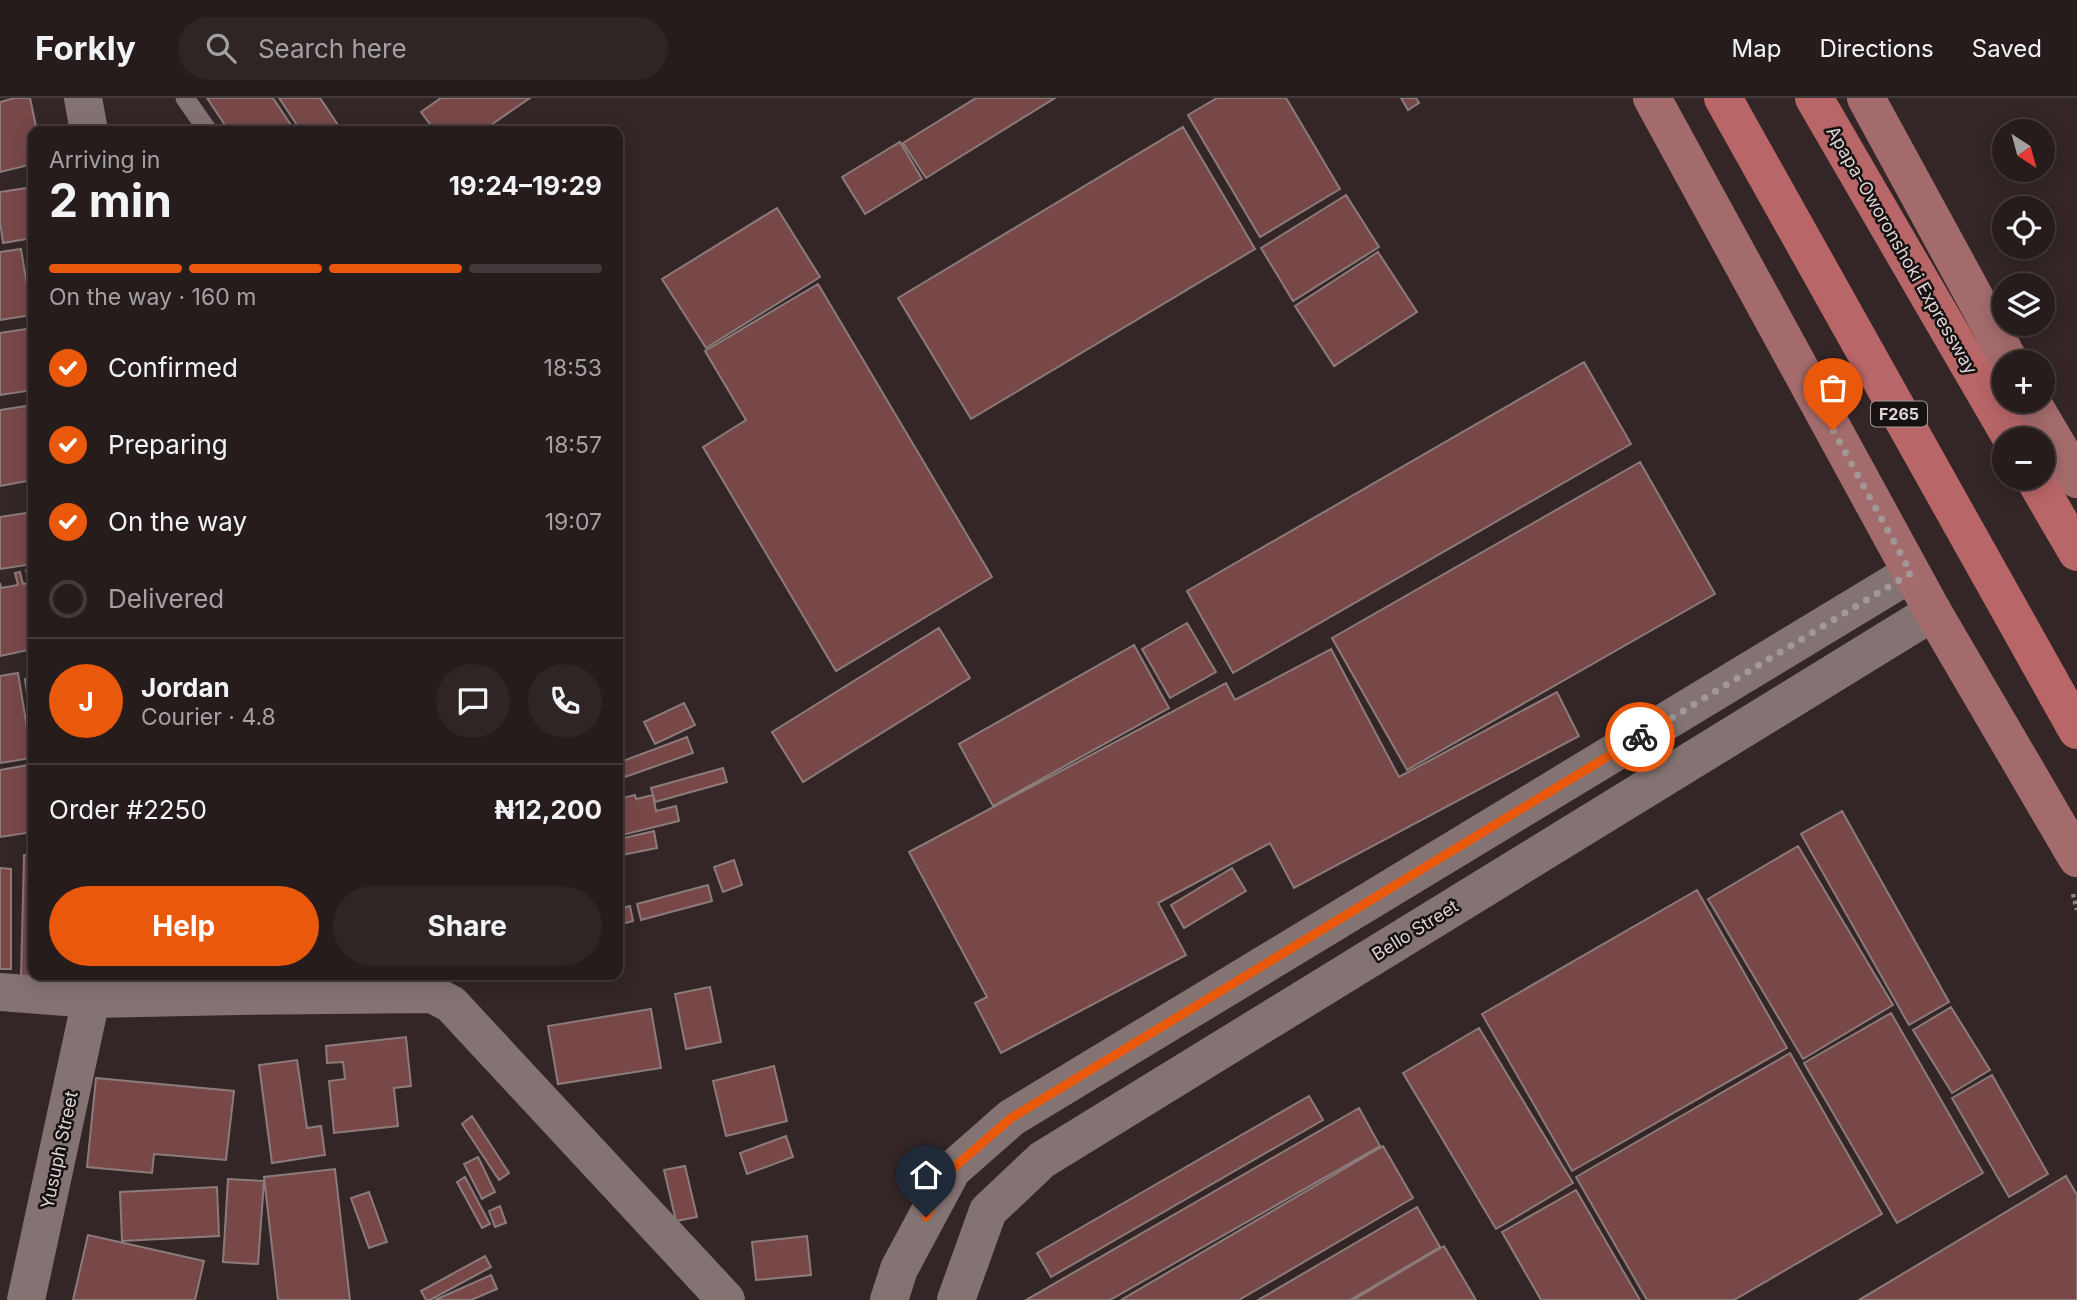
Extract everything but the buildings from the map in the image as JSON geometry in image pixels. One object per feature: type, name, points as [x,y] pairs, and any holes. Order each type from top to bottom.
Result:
[{"type":"highway","name":"F265","points":[[1723,98],[2077,730]]},
{"type":"highway","name":"Apapa-Oworonshoki Expressway","points":[[1814,98],[2004,427]]},
{"type":"highway","points":[[2041,490],[2077,552]]},
{"type":"main road","points":[[1652,98],[1911,573],[2077,858]]},
{"type":"main road","points":[[1866,98],[2003,350]]},
{"type":"main road","points":[[2039,413],[2077,479]]},
{"type":"street","points":[[83,98],[88,126]]},
{"type":"street","points":[[889,1300],[899,1269],[951,1170],[1011,1118],[1911,573]]},
{"type":"street","name":"Bello Street","points":[[956,1300],[988,1211],[1042,1160],[1933,612]]},
{"type":"street","points":[[0,992],[90,999],[237,986],[432,994],[451,1004],[726,1300]]},
{"type":"street","name":"Yusuph Street","points":[[26,1300],[90,999]]},
{"type":"lane","points":[[185,98],[205,126]]},
{"type":"way so far","points":[[1640,737],[1911,573],[1833,430]]},
{"type":"route","points":[[926,1217],[951,1170],[1011,1118],[1640,737]]}]
